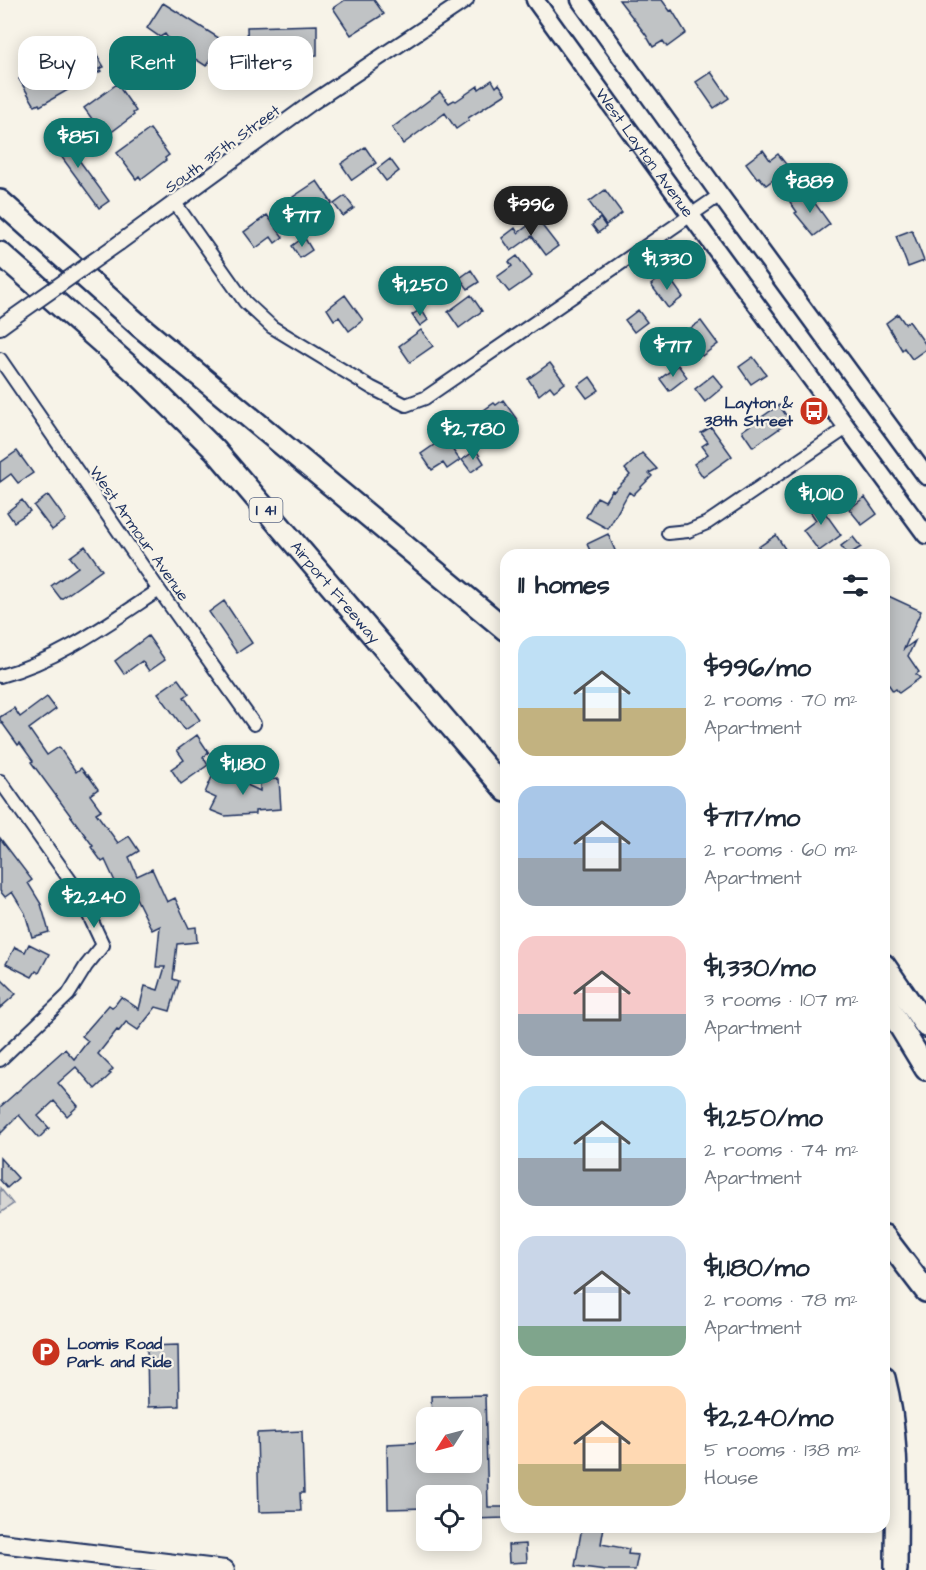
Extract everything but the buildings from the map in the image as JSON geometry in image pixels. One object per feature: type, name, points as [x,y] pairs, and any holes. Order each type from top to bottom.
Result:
[{"type":"highway","points":[[0,201],[141,327],[500,625]]},
{"type":"highway","name":"Airport Freeway","points":[[0,254],[141,377],[215,450],[500,784]]},
{"type":"highway","points":[[890,974],[926,1026]]},
{"type":"highway","points":[[890,1010],[926,1070]]},
{"type":"highway","points":[[890,1244],[926,1291]]},
{"type":"highway","points":[[890,1410],[896,1570]]},
{"type":"main road","name":"West Layton Avenue","points":[[535,0],[926,535]]},
{"type":"main road","points":[[580,0],[926,476]]},
{"type":"main road","points":[[0,1543],[157,1566],[225,1570]]},
{"type":"street","name":"South 35th Street","points":[[6,323],[310,104],[466,0]]},
{"type":"street","points":[[175,203],[245,302],[272,327],[406,405],[425,398],[720,195]]},
{"type":"street","name":"West Armour Avenue","points":[[0,359],[254,724]]},
{"type":"street","points":[[668,533],[688,531],[707,523],[848,428]]},
{"type":"street","points":[[0,676],[18,671],[66,648],[159,590]]},
{"type":"street","points":[[0,782],[77,890],[103,945],[86,966],[68,995],[0,1060]]},
{"type":"shaded area","points":[[0,1188],[13,1204],[0,1213]]},
{"type":"place","name":"Layton & 38th Street","points":[[814,411]]},
{"type":"place","name":"Loomis Road Park and Ride","points":[[46,1352]]}]
